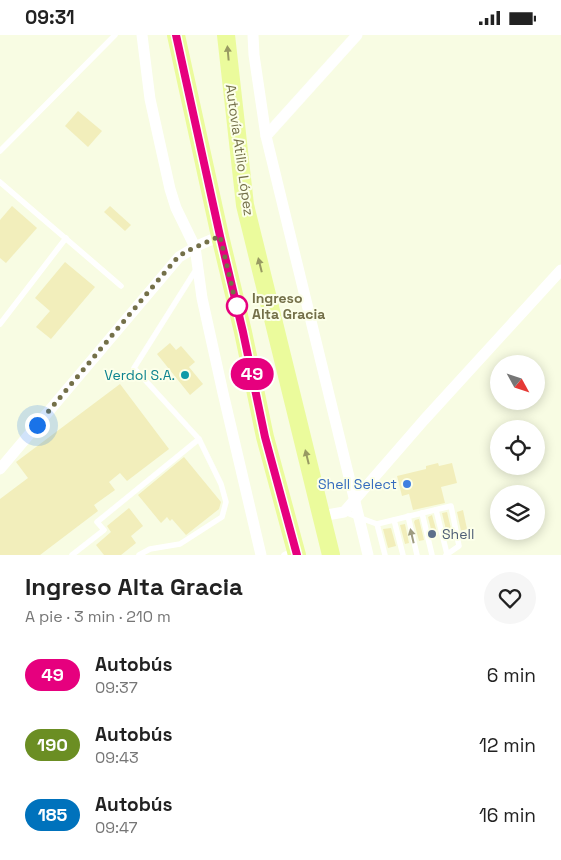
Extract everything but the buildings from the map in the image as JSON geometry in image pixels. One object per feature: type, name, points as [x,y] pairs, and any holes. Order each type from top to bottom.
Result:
[{"type":"main road","points":[[176,35],[292,553]]},
{"type":"main road","name":"Autovía Atilio López","points":[[226,35],[245,205],[331,555]]},
{"type":"street","points":[[142,35],[150,99],[170,189],[176,208],[196,247],[202,298],[262,555]]},
{"type":"street","points":[[253,35],[254,55],[266,136],[368,555]]},
{"type":"street","points":[[266,136],[357,35]]},
{"type":"street","points":[[0,469],[178,257],[220,236]]},
{"type":"street","points":[[321,516],[344,512],[424,420],[561,270]]},
{"type":"lane","points":[[0,151],[115,35]]},
{"type":"lane","points":[[1,185],[121,286]]},
{"type":"lane","points":[[0,324],[66,238]]},
{"type":"lane","points":[[139,555],[150,549],[180,544],[222,517],[226,502],[221,484],[199,439],[134,369],[198,266]]},
{"type":"lane","points":[[72,555],[104,530],[98,522],[199,439]]},
{"type":"lane","points":[[344,512],[377,524],[451,506],[459,546],[447,555],[436,510]]},
{"type":"lane","points":[[422,513],[432,555]]},
{"type":"lane","points":[[408,517],[417,555]]},
{"type":"lane","points":[[394,520],[403,555]]},
{"type":"lane","points":[[377,524],[385,555]]},
{"type":"bus line","name":"49","points":[[176,35],[265,437],[297,555]]},
{"type":"place","name":"Ingreso Alta Gracia","points":[[237,306]]},
{"type":"place","name":"Verdol S.A.","points":[[185,375]]},
{"type":"place","name":"Shell Select","points":[[407,484]]},
{"type":"place","name":"Shell","points":[[432,534]]},
{"type":"route","points":[[37,425],[178,257],[187,251],[220,236],[238,313],[237,306]]}]
